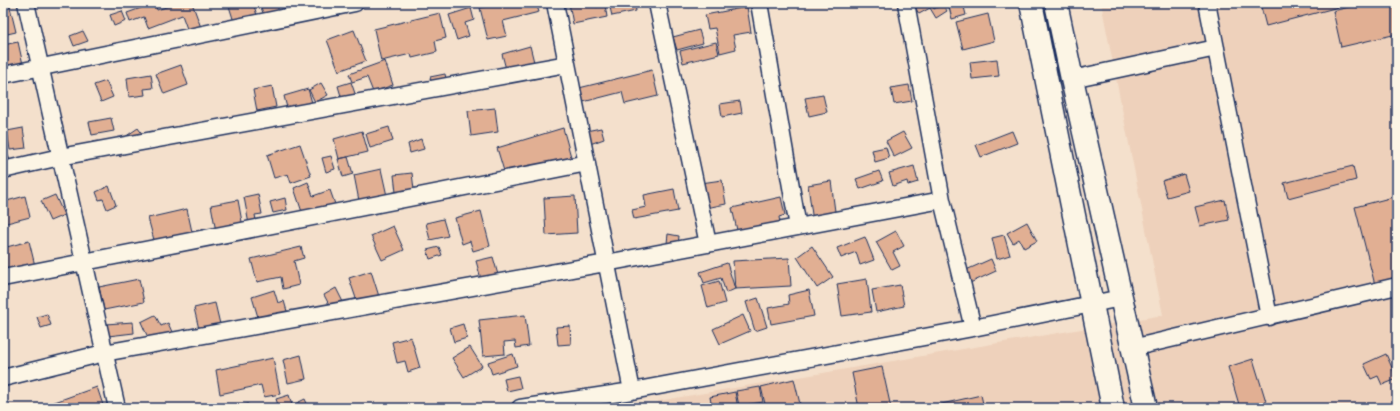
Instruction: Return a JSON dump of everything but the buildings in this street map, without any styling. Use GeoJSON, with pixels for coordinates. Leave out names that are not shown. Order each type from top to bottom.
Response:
{"type":"FeatureCollection","features":[{"type":"Feature","properties":{"kind":"street"},"geometry":{"type":"LineString","coordinates":[[26,3],[117,408]]}},
{"type":"Feature","properties":{"kind":"street"},"geometry":{"type":"LineString","coordinates":[[3,75],[355,3]]}},
{"type":"Feature","properties":{"kind":"street"},"geometry":{"type":"LineString","coordinates":[[555,3],[632,391]]}},
{"type":"Feature","properties":{"kind":"street"},"geometry":{"type":"LineString","coordinates":[[656,3],[708,244]]}},
{"type":"Feature","properties":{"kind":"street"},"geometry":{"type":"LineString","coordinates":[[759,3],[798,227]]}},
{"type":"Feature","properties":{"kind":"street"},"geometry":{"type":"LineString","coordinates":[[906,3],[942,200],[974,328]]}},
{"type":"Feature","properties":{"kind":"street"},"geometry":{"type":"LineString","coordinates":[[1031,3],[1113,408]]}},
{"type":"Feature","properties":{"kind":"street"},"geometry":{"type":"LineString","coordinates":[[1056,3],[1146,408]]}},
{"type":"Feature","properties":{"kind":"street"},"geometry":{"type":"LineString","coordinates":[[1207,3],[1269,317]]}},
{"type":"Feature","properties":{"kind":"street"},"geometry":{"type":"LineString","coordinates":[[1072,79],[1216,48]]}},
{"type":"Feature","properties":{"kind":"street"},"geometry":{"type":"LineString","coordinates":[[3,170],[60,157],[567,64]]}},
{"type":"Feature","properties":{"kind":"street"},"geometry":{"type":"LineString","coordinates":[[3,278],[587,163]]}},
{"type":"Feature","properties":{"kind":"street"},"geometry":{"type":"LineString","coordinates":[[3,378],[104,353],[606,263],[942,200]]}},
{"type":"Feature","properties":{"kind":"street"},"geometry":{"type":"LineString","coordinates":[[1132,348],[1397,286]]}},
{"type":"Feature","properties":{"kind":"street"},"geometry":{"type":"LineString","coordinates":[[520,408],[543,406],[632,391],[974,328],[1121,298]]}},
{"type":"Feature","properties":{"kind":"shaded area"},"geometry":{"type":"Polygon","coordinates":[[[1101,3],[1397,3],[1397,408],[657,408],[658,401],[1163,315],[1101,3]]]}}]}
